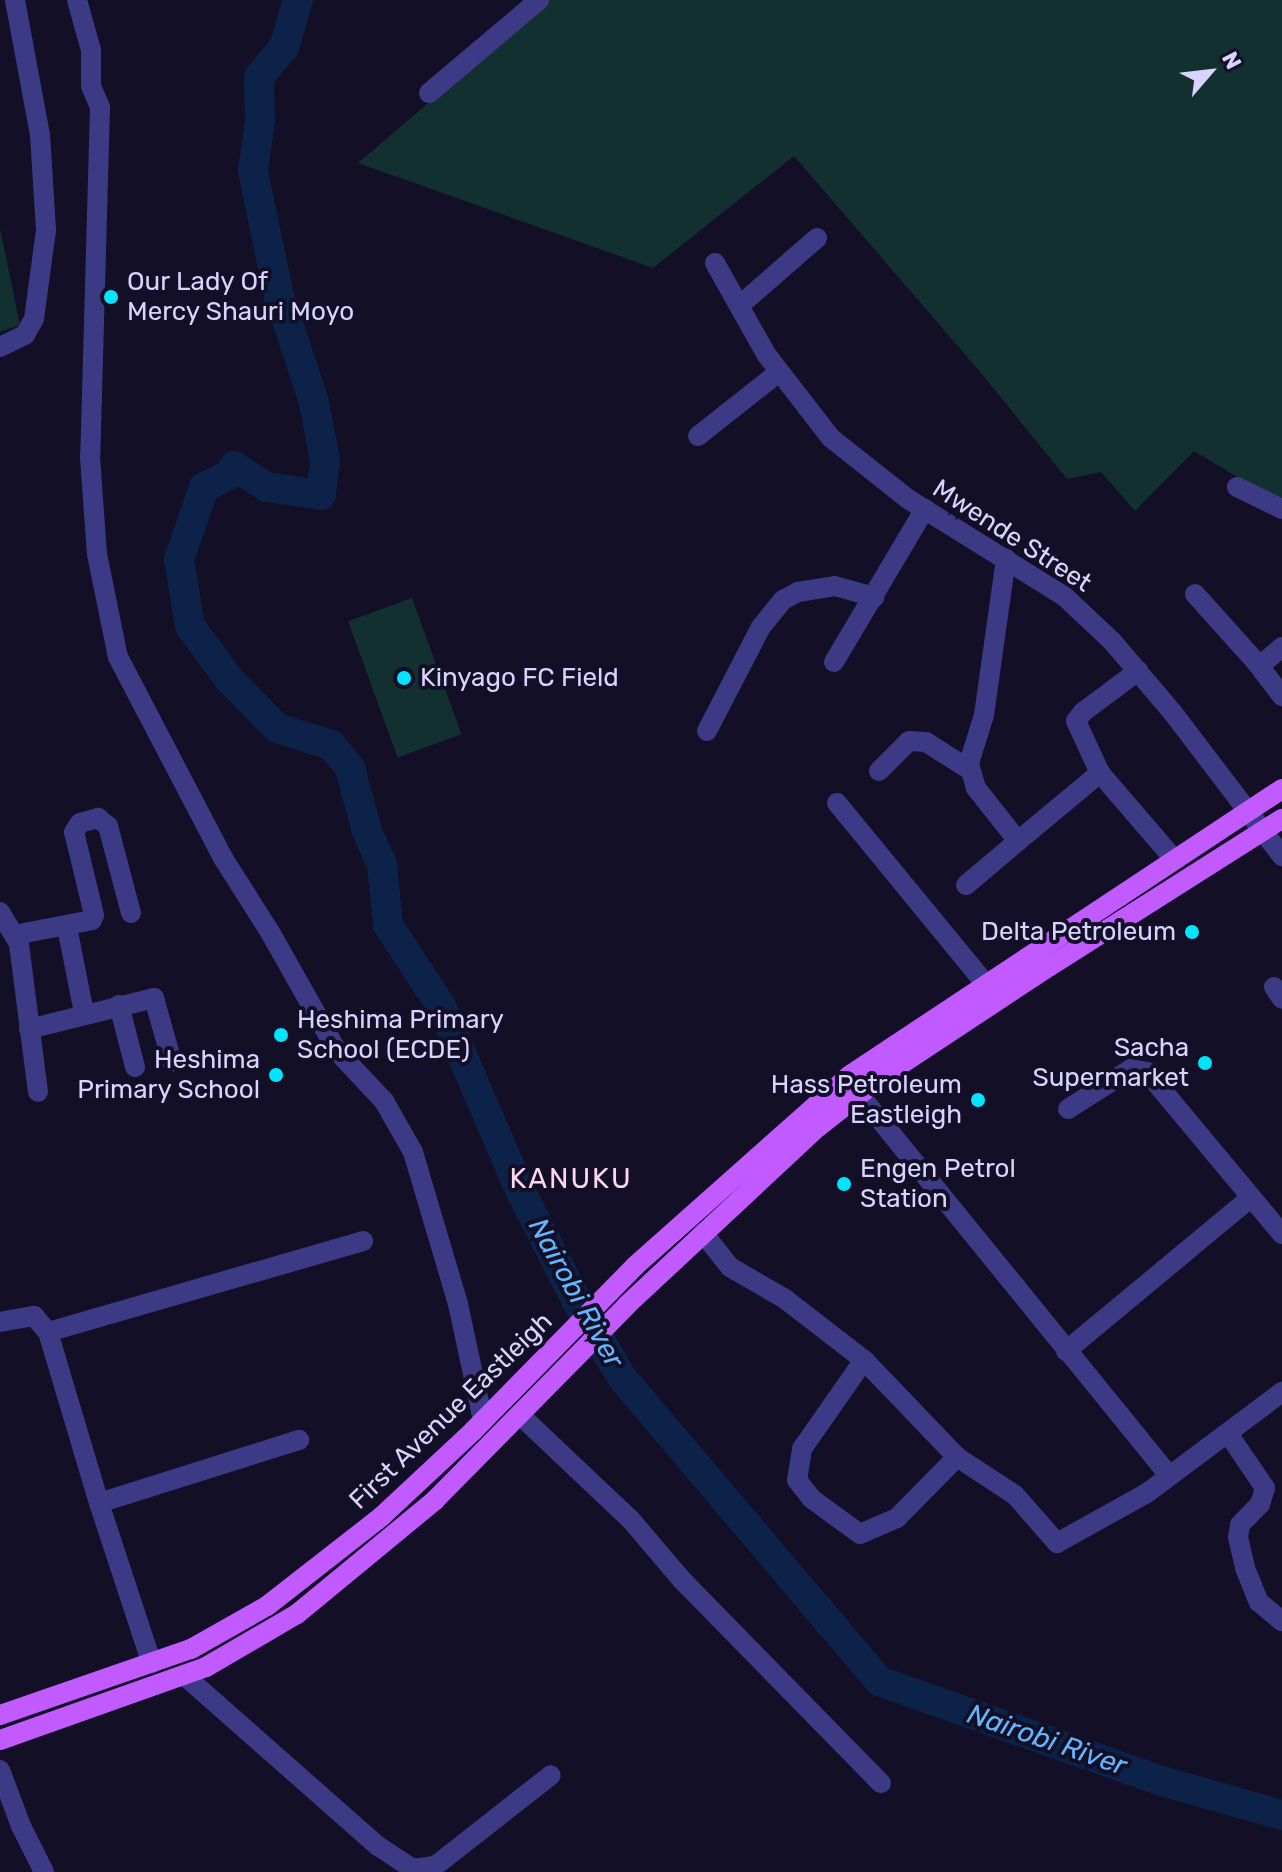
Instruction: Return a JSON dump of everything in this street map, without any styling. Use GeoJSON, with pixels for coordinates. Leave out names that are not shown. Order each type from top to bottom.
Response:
{"type":"FeatureCollection","features":[{"type":"Feature","properties":{"kind":"main road","name":"First Avenue Eastleigh"},"geometry":{"type":"LineString","coordinates":[[620,1298],[646,1256],[850,1075],[1282,789]]}},
{"type":"Feature","properties":{"kind":"main road","name":"First Avenue Eastleigh"},"geometry":{"type":"LineString","coordinates":[[0,1715],[191,1649],[267,1606],[382,1516],[483,1421],[579,1339],[620,1298],[703,1233],[859,1094],[1050,966],[1282,819]]}},
{"type":"Feature","properties":{"kind":"main road","name":"First Avenue Eastleigh"},"geometry":{"type":"LineString","coordinates":[[0,1740],[185,1676],[251,1644],[346,1577],[434,1501],[521,1416],[579,1339]]}},
{"type":"Feature","properties":{"kind":"street"},"geometry":{"type":"LineString","coordinates":[[0,347],[25,335],[34,319],[46,230],[40,135],[15,0]]}},
{"type":"Feature","properties":{"kind":"street"},"geometry":{"type":"LineString","coordinates":[[77,0],[91,50],[91,86],[100,107],[90,457],[97,554],[118,657],[223,858],[337,1051],[384,1101],[413,1152],[458,1304],[483,1421]]}},
{"type":"Feature","properties":{"kind":"street"},"geometry":{"type":"LineString","coordinates":[[429,93],[539,0]]}},
{"type":"Feature","properties":{"kind":"street"},"geometry":{"type":"LineString","coordinates":[[740,305],[817,238]]}},
{"type":"Feature","properties":{"kind":"street","name":"Mwende Street"},"geometry":{"type":"LineString","coordinates":[[715,263],[779,372],[831,438],[865,467],[925,509],[1064,596],[1112,641],[1138,671],[1282,856]]}},
{"type":"Feature","properties":{"kind":"street"},"geometry":{"type":"LineString","coordinates":[[698,436],[779,372]]}},
{"type":"Feature","properties":{"kind":"street"},"geometry":{"type":"LineString","coordinates":[[1237,487],[1282,509]]}},
{"type":"Feature","properties":{"kind":"street"},"geometry":{"type":"LineString","coordinates":[[834,662],[925,509]]}},
{"type":"Feature","properties":{"kind":"street"},"geometry":{"type":"LineString","coordinates":[[1006,559],[984,715],[970,770],[976,788],[1018,841]]}},
{"type":"Feature","properties":{"kind":"street"},"geometry":{"type":"LineString","coordinates":[[707,731],[761,627],[783,600],[798,592],[835,586],[874,597]]}},
{"type":"Feature","properties":{"kind":"street"},"geometry":{"type":"LineString","coordinates":[[1195,594],[1282,696]]}},
{"type":"Feature","properties":{"kind":"street"},"geometry":{"type":"LineString","coordinates":[[1256,662],[1263,663],[1282,647]]}},
{"type":"Feature","properties":{"kind":"street"},"geometry":{"type":"LineString","coordinates":[[1138,671],[1083,712],[1076,721],[1100,773],[1174,859]]}},
{"type":"Feature","properties":{"kind":"street"},"geometry":{"type":"LineString","coordinates":[[879,771],[909,741],[926,742],[970,770]]}},
{"type":"Feature","properties":{"kind":"street"},"geometry":{"type":"LineString","coordinates":[[966,885],[1100,773]]}},
{"type":"Feature","properties":{"kind":"street"},"geometry":{"type":"LineString","coordinates":[[837,803],[985,983]]}},
{"type":"Feature","properties":{"kind":"street"},"geometry":{"type":"LineString","coordinates":[[14,935],[67,927],[87,922],[94,915],[74,832],[80,823],[98,818],[108,826],[131,913]]}},
{"type":"Feature","properties":{"kind":"street"},"geometry":{"type":"LineString","coordinates":[[0,912],[19,944],[38,1092]]}},
{"type":"Feature","properties":{"kind":"street"},"geometry":{"type":"LineString","coordinates":[[67,927],[84,1013]]}},
{"type":"Feature","properties":{"kind":"street"},"geometry":{"type":"LineString","coordinates":[[29,1029],[154,998],[172,1062]]}},
{"type":"Feature","properties":{"kind":"street"},"geometry":{"type":"LineString","coordinates":[[119,1005],[135,1067]]}},
{"type":"Feature","properties":{"kind":"street"},"geometry":{"type":"LineString","coordinates":[[1068,1109],[1119,1075],[1139,1068],[1147,1072],[1282,1234]]}},
{"type":"Feature","properties":{"kind":"street"},"geometry":{"type":"LineString","coordinates":[[859,1094],[1169,1476]]}},
{"type":"Feature","properties":{"kind":"street"},"geometry":{"type":"LineString","coordinates":[[1066,1351],[1250,1198]]}},
{"type":"Feature","properties":{"kind":"street"},"geometry":{"type":"LineString","coordinates":[[703,1233],[730,1267],[785,1299],[864,1360],[957,1457],[1015,1495],[1057,1543],[1147,1493],[1229,1435],[1282,1392]]}},
{"type":"Feature","properties":{"kind":"street"},"geometry":{"type":"LineString","coordinates":[[48,1332],[363,1241]]}},
{"type":"Feature","properties":{"kind":"street"},"geometry":{"type":"LineString","coordinates":[[0,1322],[34,1316],[48,1332],[99,1503],[152,1664]]}},
{"type":"Feature","properties":{"kind":"street"},"geometry":{"type":"LineString","coordinates":[[864,1360],[802,1449],[797,1480],[812,1499],[860,1534],[897,1518],[957,1457]]}},
{"type":"Feature","properties":{"kind":"street"},"geometry":{"type":"LineString","coordinates":[[521,1416],[631,1520],[683,1581],[881,1783]]}},
{"type":"Feature","properties":{"kind":"street"},"geometry":{"type":"LineString","coordinates":[[1229,1435],[1262,1480],[1265,1495]]}},
{"type":"Feature","properties":{"kind":"street"},"geometry":{"type":"LineString","coordinates":[[99,1503],[299,1440]]}},
{"type":"Feature","properties":{"kind":"street"},"geometry":{"type":"LineString","coordinates":[[1282,1478],[1245,1517],[1238,1537],[1253,1591],[1259,1602],[1282,1621]]}},
{"type":"Feature","properties":{"kind":"street"},"geometry":{"type":"LineString","coordinates":[[185,1676],[378,1846],[413,1869],[435,1866],[551,1775]]}},
{"type":"Feature","properties":{"kind":"street"},"geometry":{"type":"LineString","coordinates":[[0,1770],[21,1826],[44,1872]]}},
{"type":"Feature","properties":{"kind":"green space"},"geometry":{"type":"Polygon","coordinates":[[[549,0],[1282,0],[1282,504],[1194,451],[1135,511],[1101,472],[1067,479],[981,373],[794,156],[653,268],[358,163],[549,0]]]}},
{"type":"Feature","properties":{"kind":"green space"},"geometry":{"type":"Polygon","coordinates":[[[0,228],[20,325],[0,332],[0,228]]]}},
{"type":"Feature","properties":{"kind":"green space","name":"Kinyago FC Field"},"geometry":{"type":"Polygon","coordinates":[[[412,598],[462,734],[398,758],[348,621],[412,598]]]}},
{"type":"Feature","properties":{"kind":"waterway","name":"Nairobi River"},"geometry":{"type":"LineString","coordinates":[[298,0],[284,47],[259,77],[260,121],[253,171],[279,296],[314,402],[325,461],[321,495],[267,487],[234,466],[235,472],[204,487],[179,559],[190,626],[229,679],[277,728],[331,745],[350,768],[367,831],[382,864],[388,925],[441,1006],[519,1188],[576,1300],[623,1379],[879,1681],[1165,1782],[1282,1815]]}},
{"type":"Feature","properties":{"kind":"place","name":"Our Lady Of Mercy Shauri Moyo"},"geometry":{"type":"Point","coordinates":[111,297]}},
{"type":"Feature","properties":{"kind":"place","name":"Kinyago FC Field"},"geometry":{"type":"Point","coordinates":[404,678]}},
{"type":"Feature","properties":{"kind":"place","name":"Delta Petroleum"},"geometry":{"type":"Point","coordinates":[1192,932]}},
{"type":"Feature","properties":{"kind":"place","name":"Heshima Primary School (ECDE)"},"geometry":{"type":"Point","coordinates":[281,1035]}},
{"type":"Feature","properties":{"kind":"place","name":"Sacha Supermarket"},"geometry":{"type":"Point","coordinates":[1205,1063]}},
{"type":"Feature","properties":{"kind":"place","name":"Heshima Primary School"},"geometry":{"type":"Point","coordinates":[276,1075]}},
{"type":"Feature","properties":{"kind":"place","name":"Hass Petroleum Eastleigh"},"geometry":{"type":"Point","coordinates":[978,1100]}},
{"type":"Feature","properties":{"kind":"place","name":"Engen Petrol Station"},"geometry":{"type":"Point","coordinates":[844,1184]}},
{"type":"Feature","properties":{"kind":"district","name":"KANUKU"},"geometry":{"type":"Point","coordinates":[571,1179]}}]}
